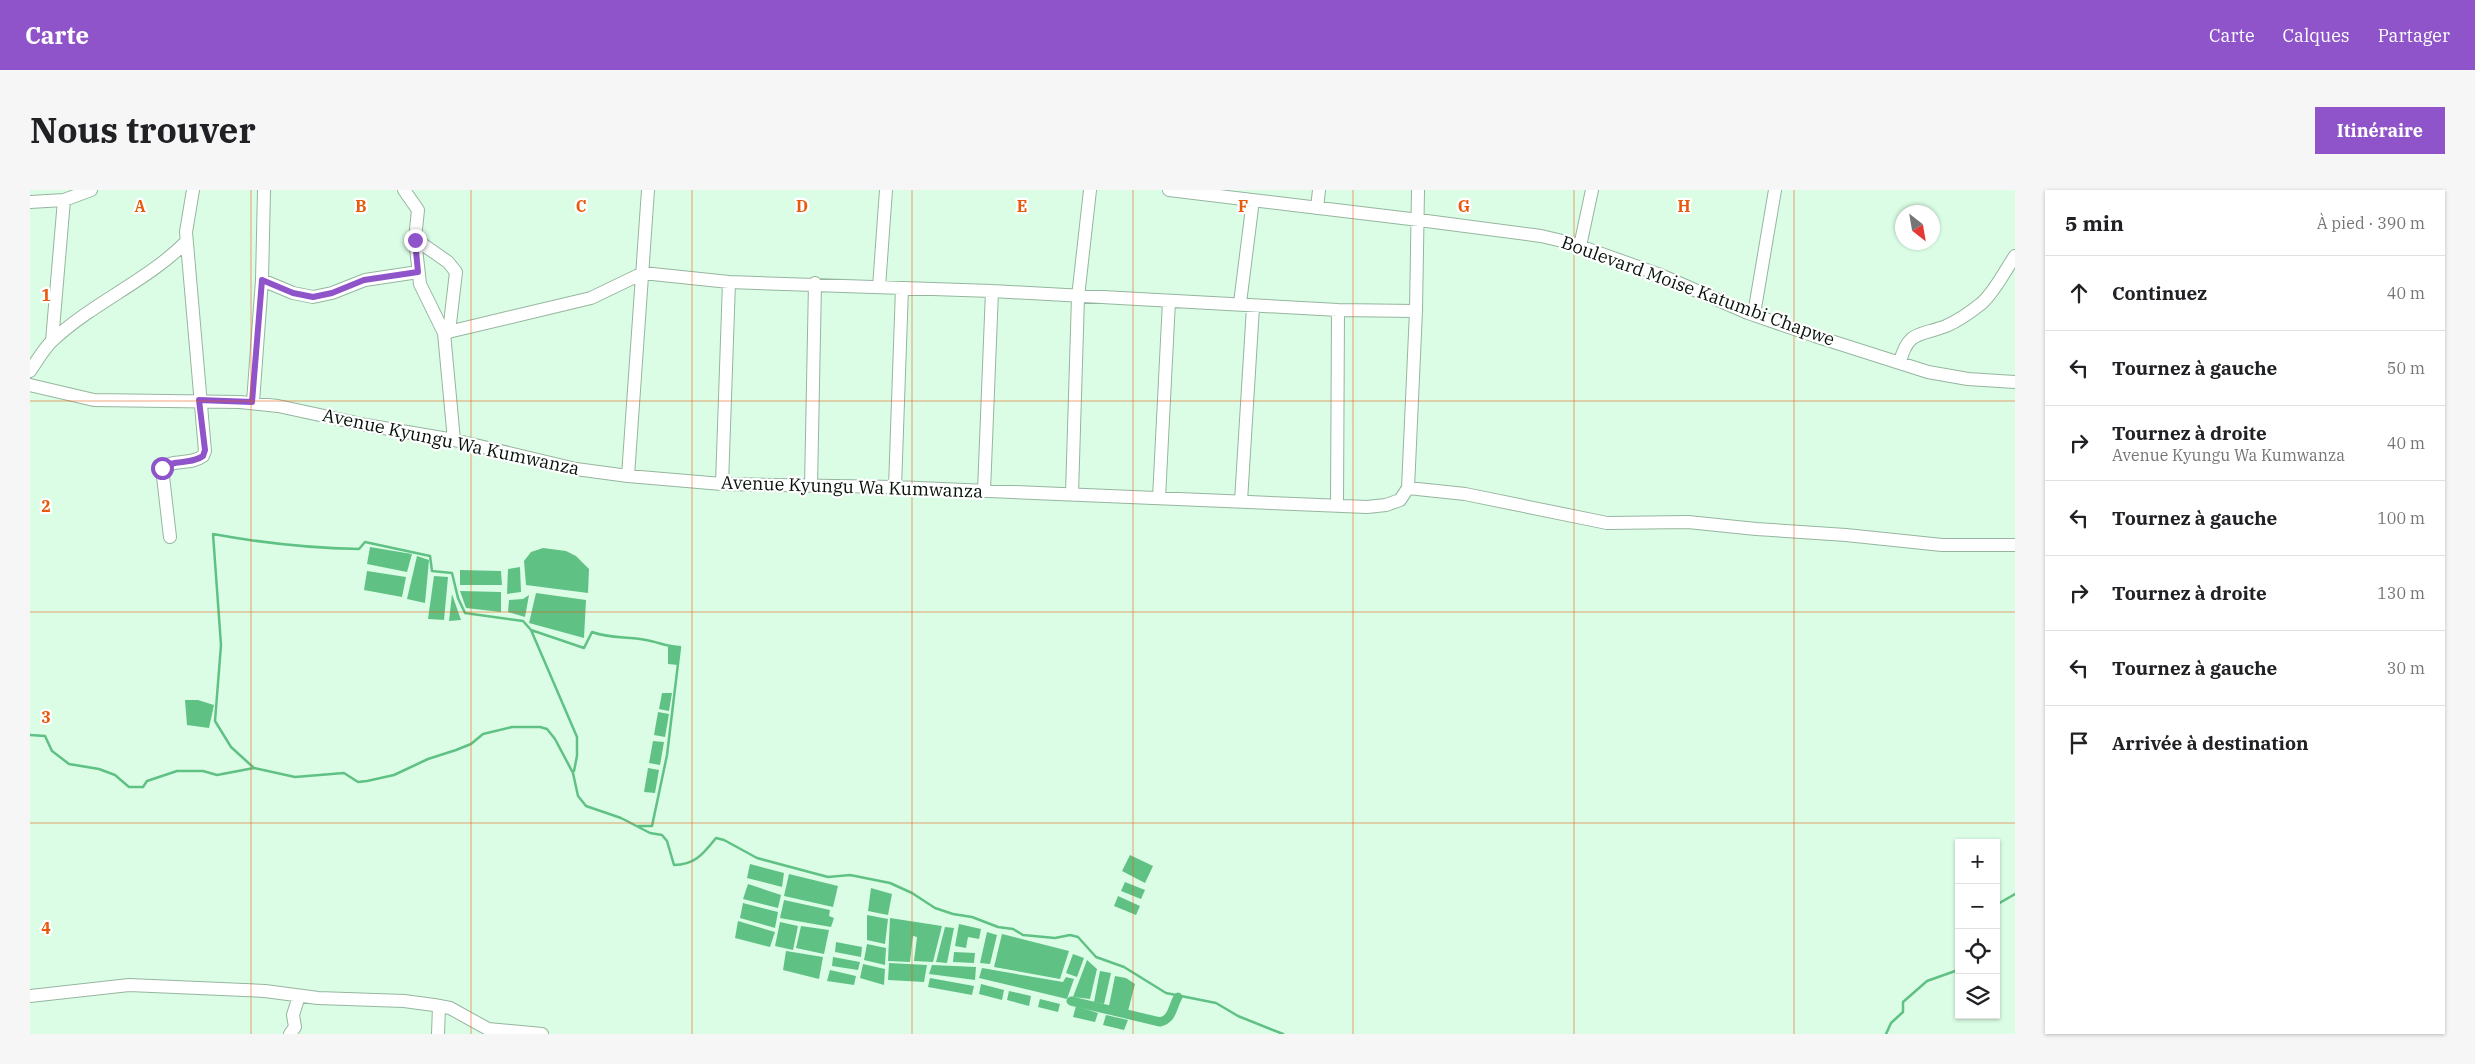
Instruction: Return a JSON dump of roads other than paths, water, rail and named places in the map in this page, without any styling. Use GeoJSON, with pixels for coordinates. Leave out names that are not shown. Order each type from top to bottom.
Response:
{"type":"FeatureCollection","features":[{"type":"Feature","properties":{"kind":"street"},"geometry":{"type":"LineString","coordinates":[[30,202],[64,200],[92,190]]}},
{"type":"Feature","properties":{"kind":"street"},"geometry":{"type":"LineString","coordinates":[[170,537],[162,472],[164,466],[196,461],[203,456],[205,450],[186,242],[187,222],[194,190]]}},
{"type":"Feature","properties":{"kind":"street"},"geometry":{"type":"LineString","coordinates":[[252,402],[262,280],[264,190]]}},
{"type":"Feature","properties":{"kind":"street"},"geometry":{"type":"LineString","coordinates":[[404,190],[418,210],[415,240],[418,272],[424,292],[446,332]]}},
{"type":"Feature","properties":{"kind":"street"},"geometry":{"type":"LineString","coordinates":[[628,476],[648,190]]}},
{"type":"Feature","properties":{"kind":"street"},"geometry":{"type":"LineString","coordinates":[[880,287],[886,190]]}},
{"type":"Feature","properties":{"kind":"street"},"geometry":{"type":"LineString","coordinates":[[1072,494],[1078,297],[1090,190]]}},
{"type":"Feature","properties":{"kind":"street","name":"Boulevard Moise Katumbi Chapwe"},"geometry":{"type":"LineString","coordinates":[[1169,190],[1227,193],[1253,200],[1541,236],[1580,246],[1666,277],[1754,314],[1928,372],[1968,379],[2015,382]]}},
{"type":"Feature","properties":{"kind":"street"},"geometry":{"type":"LineString","coordinates":[[1317,208],[1319,190]]}},
{"type":"Feature","properties":{"kind":"street"},"geometry":{"type":"LineString","coordinates":[[1418,190],[1416,311],[1408,488],[1465,494],[1607,522],[1688,522],[1756,530],[1846,534],[1942,545],[2015,545]]}},
{"type":"Feature","properties":{"kind":"street"},"geometry":{"type":"LineString","coordinates":[[1580,246],[1592,190]]}},
{"type":"Feature","properties":{"kind":"street"},"geometry":{"type":"LineString","coordinates":[[1754,314],[1775,190]]}},
{"type":"Feature","properties":{"kind":"street"},"geometry":{"type":"LineString","coordinates":[[52,341],[64,200]]}},
{"type":"Feature","properties":{"kind":"street"},"geometry":{"type":"LineString","coordinates":[[1240,304],[1253,200]]}},
{"type":"Feature","properties":{"kind":"street"},"geometry":{"type":"LineString","coordinates":[[415,240],[448,262],[456,272],[446,332],[454,440]]}},
{"type":"Feature","properties":{"kind":"street"},"geometry":{"type":"LineString","coordinates":[[30,371],[52,341],[89,313],[169,259],[186,242]]}},
{"type":"Feature","properties":{"kind":"street"},"geometry":{"type":"LineString","coordinates":[[1900,362],[1903,350],[1912,337],[1924,331],[1948,325],[1988,297],[2015,256]]}},
{"type":"Feature","properties":{"kind":"street"},"geometry":{"type":"LineString","coordinates":[[169,259],[188,257]]}},
{"type":"Feature","properties":{"kind":"street"},"geometry":{"type":"LineString","coordinates":[[262,280],[293,293],[313,297],[332,293],[364,280],[418,272]]}},
{"type":"Feature","properties":{"kind":"street"},"geometry":{"type":"LineString","coordinates":[[446,332],[591,298],[642,274],[729,282],[815,283],[992,291],[1240,304],[1253,307],[1416,311]]}},
{"type":"Feature","properties":{"kind":"street"},"geometry":{"type":"LineString","coordinates":[[722,484],[729,282]]}},
{"type":"Feature","properties":{"kind":"street"},"geometry":{"type":"LineString","coordinates":[[811,486],[815,283]]}},
{"type":"Feature","properties":{"kind":"street"},"geometry":{"type":"LineString","coordinates":[[895,487],[902,288]]}},
{"type":"Feature","properties":{"kind":"street"},"geometry":{"type":"LineString","coordinates":[[984,491],[992,291]]}},
{"type":"Feature","properties":{"kind":"street"},"geometry":{"type":"LineString","coordinates":[[1159,498],[1169,301]]}},
{"type":"Feature","properties":{"kind":"street"},"geometry":{"type":"LineString","coordinates":[[1242,501],[1253,307]]}},
{"type":"Feature","properties":{"kind":"street"},"geometry":{"type":"LineString","coordinates":[[1337,505],[1338,310]]}},
{"type":"Feature","properties":{"kind":"street","name":"Avenue Kyungu Wa Kumwanza"},"geometry":{"type":"LineString","coordinates":[[30,385],[94,400],[252,402],[454,440],[576,469],[628,476],[722,484],[895,487],[1367,507],[1396,503],[1408,488]]}},
{"type":"Feature","properties":{"kind":"street"},"geometry":{"type":"LineString","coordinates":[[30,996],[130,986],[256,990],[299,996],[404,1001],[439,1006],[450,1008],[488,1032],[542,1034]]}},
{"type":"Feature","properties":{"kind":"street"},"geometry":{"type":"LineString","coordinates":[[290,1034],[295,1027],[293,1015],[299,996]]}},
{"type":"Feature","properties":{"kind":"street"},"geometry":{"type":"LineString","coordinates":[[438,1034],[439,1006]]}},
{"type":"Feature","properties":{"kind":"waterway"},"geometry":{"type":"LineString","coordinates":[[254,768],[231,747],[215,721],[221,645],[213,534],[322,548],[359,549],[365,542],[430,556],[432,571],[452,573],[458,598],[465,613],[523,621],[531,630],[584,648],[592,632],[605,636],[639,639],[680,647],[667,755],[652,826],[638,826]]}},
{"type":"Feature","properties":{"kind":"waterway"},"geometry":{"type":"LineString","coordinates":[[531,630],[577,737],[577,756],[574,771]]}},
{"type":"Feature","properties":{"kind":"waterway"},"geometry":{"type":"LineString","coordinates":[[30,735],[45,736],[52,751],[69,764],[99,769],[115,775],[129,787],[143,787],[147,781],[177,771],[203,771],[217,775],[254,768],[295,777],[344,773],[358,782],[367,781],[394,775],[428,759],[471,744],[483,734],[512,727],[540,727],[547,729],[555,739],[573,773],[578,796],[586,806],[621,818],[650,833],[662,835],[667,841],[674,865],[688,863],[698,858],[716,838],[724,840],[757,858],[828,877],[850,875],[890,883],[912,893],[935,908],[953,914],[972,917],[998,927],[1013,929],[1023,935],[1055,938],[1070,935],[1078,937],[1096,957],[1124,967],[1166,993],[1216,1003],[1238,1016],[1283,1034]]}},
{"type":"Feature","properties":{"kind":"waterway"},"geometry":{"type":"LineString","coordinates":[[2000,903],[2015,894]]}},
{"type":"Feature","properties":{"kind":"waterway"},"geometry":{"type":"LineString","coordinates":[[1886,1034],[1891,1023],[1903,1012],[1903,1002],[1927,981],[1955,971]]}},
{"type":"Feature","properties":{"kind":"waterway"},"geometry":{"type":"LineString","coordinates":[[1071,1001],[1160,1022],[1170,1015],[1178,997]]}}]}
